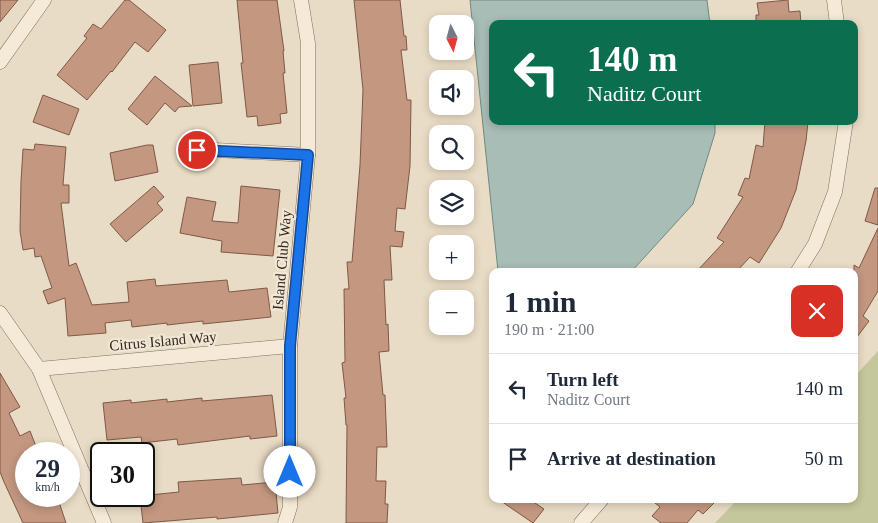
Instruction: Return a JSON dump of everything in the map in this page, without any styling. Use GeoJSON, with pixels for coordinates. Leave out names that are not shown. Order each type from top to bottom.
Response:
{"type":"FeatureCollection","features":[{"type":"Feature","properties":{"kind":"street"},"geometry":{"type":"LineString","coordinates":[[0,62],[44,0]]}},
{"type":"Feature","properties":{"kind":"street","name":"Island Club Way"},"geometry":{"type":"LineString","coordinates":[[285,523],[290,507],[290,346],[308,155],[308,43],[301,0]]}},
{"type":"Feature","properties":{"kind":"street"},"geometry":{"type":"LineString","coordinates":[[834,0],[836,20]]}},
{"type":"Feature","properties":{"kind":"street"},"geometry":{"type":"LineString","coordinates":[[800,268],[815,244],[835,192],[845,125]]}},
{"type":"Feature","properties":{"kind":"street"},"geometry":{"type":"LineString","coordinates":[[197,150],[308,155]]}},
{"type":"Feature","properties":{"kind":"street"},"geometry":{"type":"LineString","coordinates":[[0,313],[39,369],[104,523]]}},
{"type":"Feature","properties":{"kind":"street","name":"Citrus Island Way"},"geometry":{"type":"LineString","coordinates":[[39,369],[290,346]]}},
{"type":"Feature","properties":{"kind":"street"},"geometry":{"type":"LineString","coordinates":[[582,523],[599,503]]}},
{"type":"Feature","properties":{"kind":"green space"},"geometry":{"type":"Polygon","coordinates":[[[878,351],[878,523],[715,523],[734,503],[858,503],[858,373],[878,351]]]}},
{"type":"Feature","properties":{"kind":"water"},"geometry":{"type":"Polygon","coordinates":[[[470,0],[707,0],[710,20],[489,20],[489,125],[715,125],[715,133],[693,204],[635,268],[498,268],[474,39],[474,15],[472,15],[470,0]]]}},
{"type":"Feature","properties":{"kind":"building"},"geometry":{"type":"Polygon","coordinates":[[[0,0],[18,0],[0,22],[0,0]]]}},
{"type":"Feature","properties":{"kind":"building"},"geometry":{"type":"Polygon","coordinates":[[[125,0],[129,0],[166,30],[148,52],[135,42],[87,100],[57,75],[87,38],[84,36],[93,24],[101,29],[125,0]]]}},
{"type":"Feature","properties":{"kind":"building"},"geometry":{"type":"Polygon","coordinates":[[[237,0],[277,0],[284,51],[285,73],[283,73],[287,113],[280,114],[281,123],[258,126],[257,116],[247,117],[237,0]]]}},
{"type":"Feature","properties":{"kind":"building"},"geometry":{"type":"Polygon","coordinates":[[[354,0],[400,0],[407,50],[401,50],[407,100],[411,100],[410,166],[405,209],[397,208],[395,231],[404,232],[402,247],[390,246],[392,280],[384,280],[389,351],[379,352],[383,395],[385,395],[387,447],[377,447],[376,481],[386,481],[385,504],[388,504],[387,523],[346,523],[347,425],[342,363],[345,362],[344,289],[349,289],[347,262],[352,262],[360,165],[363,90],[354,0]]]}},
{"type":"Feature","properties":{"kind":"building"},"geometry":{"type":"Polygon","coordinates":[[[788,0],[789,12],[800,11],[801,20],[756,20],[756,15],[759,15],[757,3],[788,0]]]}},
{"type":"Feature","properties":{"kind":"building"},"geometry":{"type":"Polygon","coordinates":[[[218,62],[222,103],[193,106],[189,65],[218,62]]]}},
{"type":"Feature","properties":{"kind":"building"},"geometry":{"type":"Polygon","coordinates":[[[155,76],[192,106],[179,107],[175,112],[165,103],[147,125],[128,109],[155,76]]]}},
{"type":"Feature","properties":{"kind":"building"},"geometry":{"type":"Polygon","coordinates":[[[43,95],[79,109],[69,135],[33,122],[43,95]]]}},
{"type":"Feature","properties":{"kind":"building"},"geometry":{"type":"Polygon","coordinates":[[[765,125],[808,125],[796,190],[781,228],[759,263],[750,257],[740,268],[700,268],[724,242],[717,238],[743,197],[738,195],[745,178],[749,179],[756,145],[763,147],[765,125]]]}},
{"type":"Feature","properties":{"kind":"building"},"geometry":{"type":"Polygon","coordinates":[[[35,144],[66,147],[63,185],[69,185],[69,203],[61,203],[69,266],[76,263],[92,305],[129,302],[127,282],[155,279],[156,286],[227,280],[229,292],[267,288],[271,317],[203,324],[203,321],[132,327],[131,320],[105,323],[106,333],[68,336],[65,298],[48,304],[43,291],[52,288],[41,256],[35,257],[34,248],[23,250],[20,231],[23,149],[34,150],[35,144]]]}},
{"type":"Feature","properties":{"kind":"building"},"geometry":{"type":"Polygon","coordinates":[[[153,145],[158,172],[115,181],[110,153],[153,145]]]}},
{"type":"Feature","properties":{"kind":"building"},"geometry":{"type":"Polygon","coordinates":[[[154,186],[164,197],[157,203],[163,210],[126,242],[110,224],[154,186]]]}},
{"type":"Feature","properties":{"kind":"building"},"geometry":{"type":"Polygon","coordinates":[[[241,186],[280,190],[273,256],[221,252],[222,241],[180,233],[187,197],[216,202],[212,221],[238,223],[241,186]]]}},
{"type":"Feature","properties":{"kind":"building"},"geometry":{"type":"Polygon","coordinates":[[[875,188],[878,188],[878,225],[865,221],[875,188]]]}},
{"type":"Feature","properties":{"kind":"building"},"geometry":{"type":"Polygon","coordinates":[[[878,228],[878,291],[863,316],[869,321],[858,336],[858,268],[854,268],[854,265],[859,268],[878,228]]]}},
{"type":"Feature","properties":{"kind":"building"},"geometry":{"type":"Polygon","coordinates":[[[0,373],[20,407],[9,413],[20,436],[30,431],[34,442],[15,442],[15,506],[0,472],[0,373]]]}},
{"type":"Feature","properties":{"kind":"building"},"geometry":{"type":"Polygon","coordinates":[[[272,395],[277,436],[250,439],[250,436],[178,445],[177,439],[151,442],[142,442],[141,437],[107,440],[103,403],[131,400],[131,403],[167,399],[167,402],[202,398],[202,401],[272,395]]]}},
{"type":"Feature","properties":{"kind":"building"},"geometry":{"type":"Polygon","coordinates":[[[241,478],[242,485],[275,482],[278,513],[143,523],[141,507],[155,507],[155,494],[179,492],[178,482],[241,478]]]}},
{"type":"Feature","properties":{"kind":"building"},"geometry":{"type":"Polygon","coordinates":[[[504,503],[535,503],[544,509],[533,523],[504,503]]]}},
{"type":"Feature","properties":{"kind":"building"},"geometry":{"type":"Polygon","coordinates":[[[655,503],[714,503],[703,514],[698,510],[687,523],[661,523],[652,516],[660,507],[655,503]]]}},
{"type":"Feature","properties":{"kind":"building"},"geometry":{"type":"Polygon","coordinates":[[[16,507],[61,507],[66,523],[23,523],[16,507]]]}},
{"type":"Feature","properties":{"kind":"route"},"geometry":{"type":"LineString","coordinates":[[197,150],[308,155],[290,346],[290,472]]}}]}
